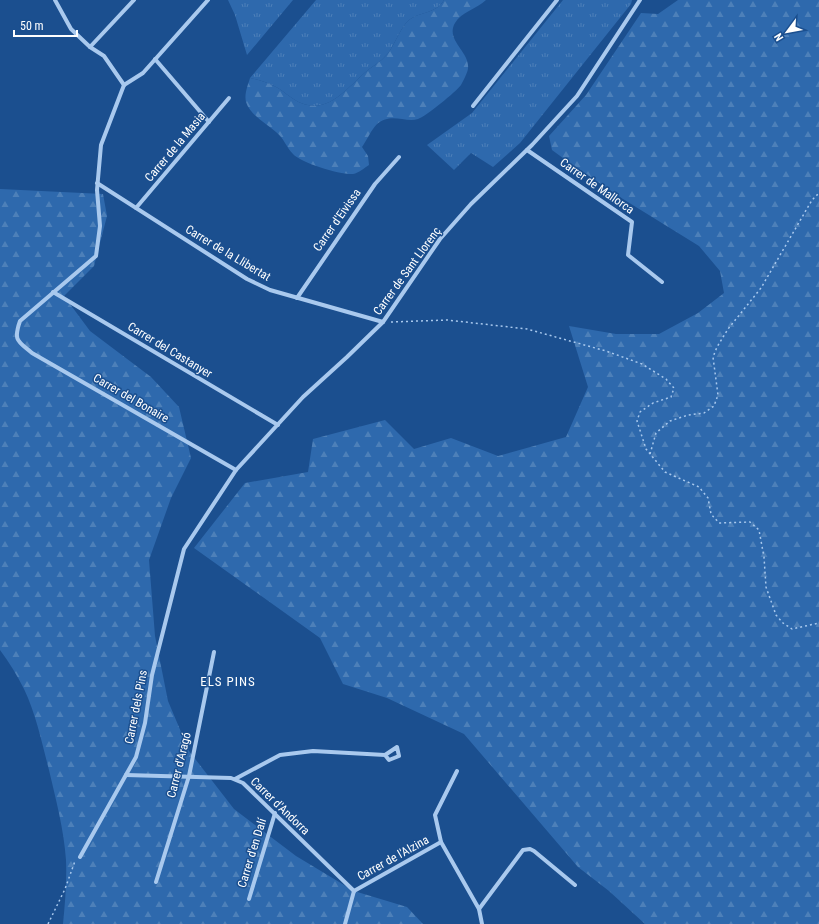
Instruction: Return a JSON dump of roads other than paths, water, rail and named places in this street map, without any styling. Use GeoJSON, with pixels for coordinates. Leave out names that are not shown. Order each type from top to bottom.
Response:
{"type":"FeatureCollection","features":[{"type":"Feature","properties":{"kind":"street"},"geometry":{"type":"LineString","coordinates":[[55,0],[70,29],[90,47],[104,56],[124,86]]}},
{"type":"Feature","properties":{"kind":"street"},"geometry":{"type":"LineString","coordinates":[[90,47],[134,0]]}},
{"type":"Feature","properties":{"kind":"street"},"geometry":{"type":"LineString","coordinates":[[52,292],[96,256],[100,226],[97,183],[101,145],[124,86],[143,73],[208,0]]}},
{"type":"Feature","properties":{"kind":"street"},"geometry":{"type":"LineString","coordinates":[[473,106],[557,0]]}},
{"type":"Feature","properties":{"kind":"street","name":"Carrer de Sant Llorenç"},"geometry":{"type":"LineString","coordinates":[[184,549],[236,470],[303,398],[383,322],[440,239],[472,204],[527,150],[577,96],[640,0]]}},
{"type":"Feature","properties":{"kind":"street"},"geometry":{"type":"LineString","coordinates":[[155,59],[209,122]]}},
{"type":"Feature","properties":{"kind":"street","name":"Carrer de la Masia"},"geometry":{"type":"LineString","coordinates":[[136,208],[229,98]]}},
{"type":"Feature","properties":{"kind":"street","name":"Carrer de Mallorca"},"geometry":{"type":"LineString","coordinates":[[527,150],[632,222],[628,255],[662,282]]}},
{"type":"Feature","properties":{"kind":"street","name":"Carrer d'Eivissa"},"geometry":{"type":"LineString","coordinates":[[297,298],[375,184],[399,157]]}},
{"type":"Feature","properties":{"kind":"street","name":"Carrer de la Llibertat"},"geometry":{"type":"LineString","coordinates":[[97,183],[247,279],[270,290],[383,322]]}},
{"type":"Feature","properties":{"kind":"street","name":"Carrer del Bonaire"},"geometry":{"type":"LineString","coordinates":[[52,292],[20,321],[16,332],[17,340],[32,353],[236,470]]}},
{"type":"Feature","properties":{"kind":"street","name":"Carrer del Castanyer"},"geometry":{"type":"LineString","coordinates":[[52,292],[278,425]]}},
{"type":"Feature","properties":{"kind":"street","name":"Carrer dels Pins"},"geometry":{"type":"LineString","coordinates":[[80,857],[136,757],[145,723],[152,675],[184,549]]}},
{"type":"Feature","properties":{"kind":"street","name":"Carrer d'Aragó"},"geometry":{"type":"LineString","coordinates":[[156,882],[189,776],[214,652]]}},
{"type":"Feature","properties":{"kind":"street"},"geometry":{"type":"LineString","coordinates":[[235,779],[280,755],[313,751],[385,755]]}},
{"type":"Feature","properties":{"kind":"street"},"geometry":{"type":"LineString","coordinates":[[456,771],[435,815],[441,842],[479,909],[482,924]]}},
{"type":"Feature","properties":{"kind":"street","name":"Carrer d'Andorra"},"geometry":{"type":"LineString","coordinates":[[126,775],[231,778],[243,783],[354,891]]}},
{"type":"Feature","properties":{"kind":"street","name":"Carrer d'en Dalí"},"geometry":{"type":"LineString","coordinates":[[249,898],[275,813]]}},
{"type":"Feature","properties":{"kind":"street","name":"Carrer de l'Alzina"},"geometry":{"type":"LineString","coordinates":[[354,891],[441,842]]}},
{"type":"Feature","properties":{"kind":"street"},"geometry":{"type":"LineString","coordinates":[[479,909],[523,850],[534,851],[575,885]]}},
{"type":"Feature","properties":{"kind":"street"},"geometry":{"type":"LineString","coordinates":[[345,924],[354,891]]}},
{"type":"Feature","properties":{"kind":"district","name":"ELS PINS"},"geometry":{"type":"Point","coordinates":[228,681]}}]}
